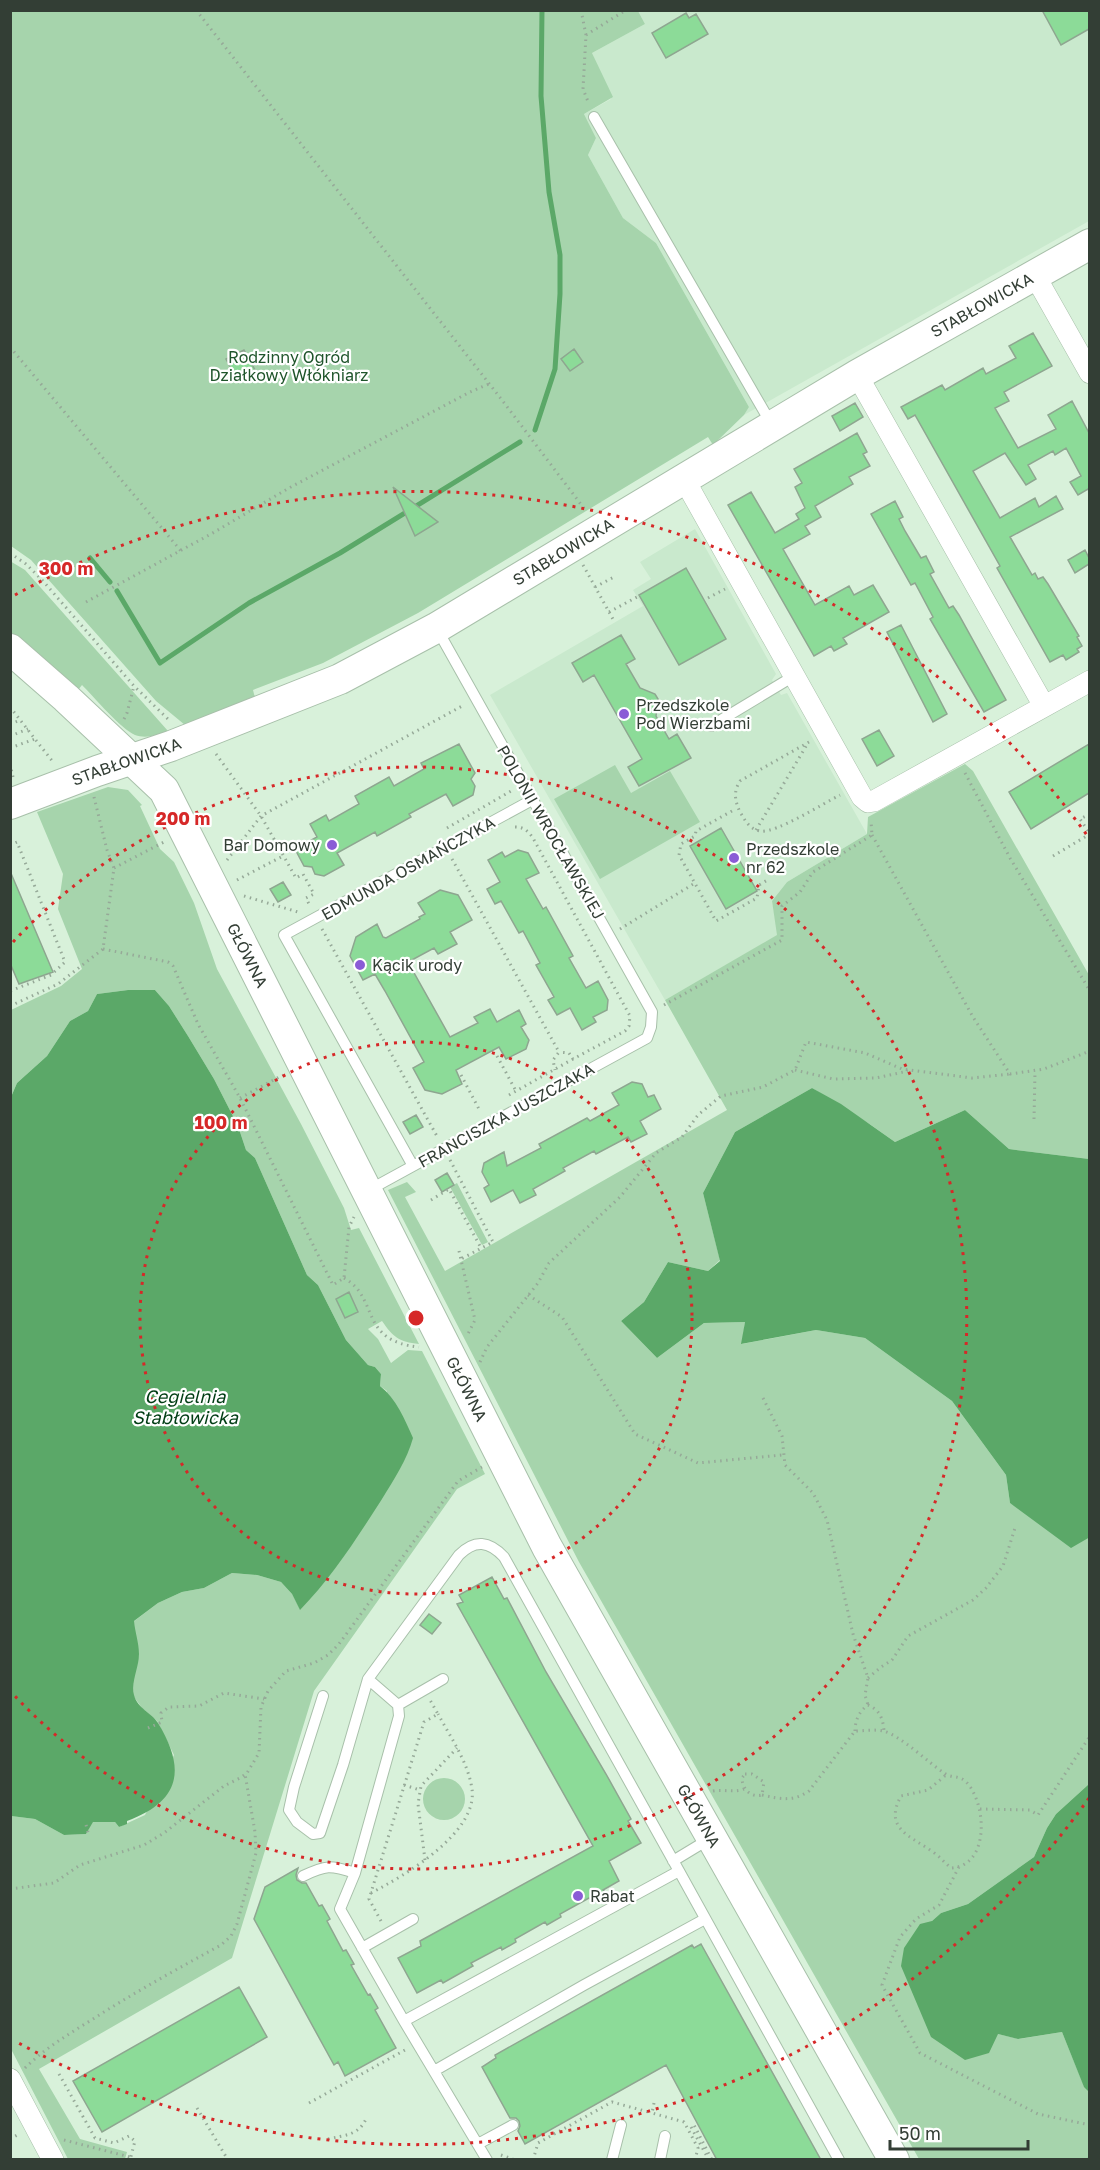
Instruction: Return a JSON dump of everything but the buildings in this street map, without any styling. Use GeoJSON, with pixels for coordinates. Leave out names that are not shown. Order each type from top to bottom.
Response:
{"type":"FeatureCollection","features":[{"type":"Feature","properties":{"kind":"street","name":"STABŁOWICKA"},"geometry":{"type":"LineString","coordinates":[[12,793],[171,746],[340,679],[436,628],[857,375],[1089,244]]}},
{"type":"Feature","properties":{"kind":"street"},"geometry":{"type":"LineString","coordinates":[[1034,274],[1089,373]]}},
{"type":"Feature","properties":{"kind":"street"},"geometry":{"type":"LineString","coordinates":[[857,375],[1044,706]]}},
{"type":"Feature","properties":{"kind":"street"},"geometry":{"type":"LineString","coordinates":[[684,479],[862,797],[868,802],[874,801],[1089,681]]}},
{"type":"Feature","properties":{"kind":"street","name":"GŁÓWNA"},"geometry":{"type":"LineString","coordinates":[[10,649],[131,759],[166,795],[361,1203],[547,1547],[894,2160]]}},
{"type":"Feature","properties":{"kind":"street"},"geometry":{"type":"LineString","coordinates":[[16,2074],[52,2160]]}},
{"type":"Feature","properties":{"kind":"lane"},"geometry":{"type":"LineString","coordinates":[[594,117],[772,425]]}},
{"type":"Feature","properties":{"kind":"lane","name":"POLONII WROCŁAWSKIEJ"},"geometry":{"type":"LineString","coordinates":[[436,628],[652,1012]]}},
{"type":"Feature","properties":{"kind":"lane"},"geometry":{"type":"LineString","coordinates":[[711,726],[794,676]]}},
{"type":"Feature","properties":{"kind":"lane","name":"EDMUNDA OSMAŃCZYKA"},"geometry":{"type":"LineString","coordinates":[[412,1166],[284,936],[532,800]]}},
{"type":"Feature","properties":{"kind":"lane","name":"FRANCISZKA JUSZCZAKA"},"geometry":{"type":"LineString","coordinates":[[361,1203],[412,1166],[646,1038],[651,1027],[652,1012]]}},
{"type":"Feature","properties":{"kind":"lane"},"geometry":{"type":"LineString","coordinates":[[323,1696],[289,1810],[297,1822],[313,1834],[320,1833],[344,1765],[368,1679],[459,1555],[476,1543],[488,1545],[497,1550],[504,1557],[839,2160]]}},
{"type":"Feature","properties":{"kind":"lane"},"geometry":{"type":"LineString","coordinates":[[398,1705],[443,1678]]}},
{"type":"Feature","properties":{"kind":"lane"},"geometry":{"type":"LineString","coordinates":[[368,1679],[398,1705],[399,1716],[355,1873],[340,1909],[367,1946],[404,2021],[434,2071],[482,2142],[488,2160]]}},
{"type":"Feature","properties":{"kind":"lane"},"geometry":{"type":"LineString","coordinates":[[673,1861],[711,1838]]}},
{"type":"Feature","properties":{"kind":"lane"},"geometry":{"type":"LineString","coordinates":[[303,1876],[323,1866],[355,1873]]}},
{"type":"Feature","properties":{"kind":"lane"},"geometry":{"type":"LineString","coordinates":[[404,2021],[679,1871]]}},
{"type":"Feature","properties":{"kind":"lane"},"geometry":{"type":"LineString","coordinates":[[367,1946],[413,1919]]}},
{"type":"Feature","properties":{"kind":"lane"},"geometry":{"type":"LineString","coordinates":[[434,2071],[705,1919]]}},
{"type":"Feature","properties":{"kind":"lane"},"geometry":{"type":"LineString","coordinates":[[482,2142],[513,2125]]}},
{"type":"Feature","properties":{"kind":"lane"},"geometry":{"type":"LineString","coordinates":[[612,2160],[621,2125]]}},
{"type":"Feature","properties":{"kind":"lane"},"geometry":{"type":"LineString","coordinates":[[660,2160],[665,2136]]}},
{"type":"Feature","properties":{"kind":"path"},"geometry":{"type":"LineString","coordinates":[[196,10],[489,384],[586,511],[598,531]]}},
{"type":"Feature","properties":{"kind":"path"},"geometry":{"type":"LineString","coordinates":[[581,10],[586,35],[583,89],[594,117]]}},
{"type":"Feature","properties":{"kind":"path"},"geometry":{"type":"LineString","coordinates":[[586,35],[626,10]]}},
{"type":"Feature","properties":{"kind":"path"},"geometry":{"type":"LineString","coordinates":[[10,347],[181,550]]}},
{"type":"Feature","properties":{"kind":"path"},"geometry":{"type":"LineString","coordinates":[[86,602],[289,488],[489,384]]}},
{"type":"Feature","properties":{"kind":"path"},"geometry":{"type":"LineString","coordinates":[[10,553],[43,580],[134,686],[174,724]]}},
{"type":"Feature","properties":{"kind":"path"},"geometry":{"type":"LineString","coordinates":[[577,556],[614,621]]}},
{"type":"Feature","properties":{"kind":"path"},"geometry":{"type":"LineString","coordinates":[[595,587],[616,576]]}},
{"type":"Feature","properties":{"kind":"path"},"geometry":{"type":"LineString","coordinates":[[708,598],[731,585]]}},
{"type":"Feature","properties":{"kind":"path"},"geometry":{"type":"LineString","coordinates":[[609,612],[637,597]]}},
{"type":"Feature","properties":{"kind":"path"},"geometry":{"type":"LineString","coordinates":[[120,726],[127,713],[134,686]]}},
{"type":"Feature","properties":{"kind":"path"},"geometry":{"type":"LineString","coordinates":[[222,866],[261,816],[475,699]]}},
{"type":"Feature","properties":{"kind":"path"},"geometry":{"type":"LineString","coordinates":[[10,707],[56,766]]}},
{"type":"Feature","properties":{"kind":"path"},"geometry":{"type":"LineString","coordinates":[[10,724],[21,720]]}},
{"type":"Feature","properties":{"kind":"path"},"geometry":{"type":"LineString","coordinates":[[10,736],[28,729]]}},
{"type":"Feature","properties":{"kind":"path"},"geometry":{"type":"LineString","coordinates":[[10,748],[35,739]]}},
{"type":"Feature","properties":{"kind":"path"},"geometry":{"type":"LineString","coordinates":[[813,739],[746,776],[737,785],[736,804],[748,824],[756,830],[773,830],[844,793]]}},
{"type":"Feature","properties":{"kind":"path"},"geometry":{"type":"LineString","coordinates":[[756,830],[809,742]]}},
{"type":"Feature","properties":{"kind":"path"},"geometry":{"type":"LineString","coordinates":[[213,750],[261,816],[296,878],[303,874],[314,894],[306,898],[311,909]]}},
{"type":"Feature","properties":{"kind":"path"},"geometry":{"type":"LineString","coordinates":[[956,755],[1010,858],[1089,991]]}},
{"type":"Feature","properties":{"kind":"path"},"geometry":{"type":"LineString","coordinates":[[11,766],[12,793]]}},
{"type":"Feature","properties":{"kind":"path"},"geometry":{"type":"LineString","coordinates":[[10,1006],[58,984],[103,949],[114,868],[107,850],[94,796]]}},
{"type":"Feature","properties":{"kind":"path"},"geometry":{"type":"LineString","coordinates":[[868,802],[873,835],[973,1017],[1010,1074]]}},
{"type":"Feature","properties":{"kind":"path"},"geometry":{"type":"LineString","coordinates":[[732,811],[696,831],[695,836],[681,844],[679,855],[716,921],[757,898],[759,885],[768,879]]}},
{"type":"Feature","properties":{"kind":"path"},"geometry":{"type":"LineString","coordinates":[[1053,856],[1089,834],[1080,819],[1089,814]]}},
{"type":"Feature","properties":{"kind":"path"},"geometry":{"type":"LineString","coordinates":[[509,829],[522,827],[528,831],[630,1016],[629,1026],[625,1031],[573,1059],[569,1053],[559,1052]]}},
{"type":"Feature","properties":{"kind":"path"},"geometry":{"type":"LineString","coordinates":[[652,1012],[782,940],[782,906],[800,892],[813,872],[873,835]]}},
{"type":"Feature","properties":{"kind":"path"},"geometry":{"type":"LineString","coordinates":[[10,844],[17,842],[65,962],[51,975],[10,991]]}},
{"type":"Feature","properties":{"kind":"path"},"geometry":{"type":"LineString","coordinates":[[114,868],[166,842]]}},
{"type":"Feature","properties":{"kind":"path"},"geometry":{"type":"LineString","coordinates":[[445,847],[559,1052]]}},
{"type":"Feature","properties":{"kind":"path"},"geometry":{"type":"LineString","coordinates":[[452,860],[462,855]]}},
{"type":"Feature","properties":{"kind":"path"},"geometry":{"type":"LineString","coordinates":[[232,882],[283,856]]}},
{"type":"Feature","properties":{"kind":"path"},"geometry":{"type":"LineString","coordinates":[[624,927],[695,883]]}},
{"type":"Feature","properties":{"kind":"path"},"geometry":{"type":"LineString","coordinates":[[239,894],[303,913]]}},
{"type":"Feature","properties":{"kind":"path"},"geometry":{"type":"LineString","coordinates":[[319,924],[493,1242],[461,1259]]}},
{"type":"Feature","properties":{"kind":"path"},"geometry":{"type":"LineString","coordinates":[[103,949],[168,962],[177,972],[195,1017],[240,1098],[333,1285],[344,1278]]}},
{"type":"Feature","properties":{"kind":"path"},"geometry":{"type":"LineString","coordinates":[[476,1368],[493,1338],[558,1253],[583,1234],[620,1197],[656,1153],[682,1137],[698,1115],[721,1096],[763,1088],[795,1070],[806,1042],[865,1053],[902,1069],[972,1078],[1035,1072],[1061,1064],[1089,1051]]}},
{"type":"Feature","properties":{"kind":"path"},"geometry":{"type":"LineString","coordinates":[[555,1070],[553,1060],[559,1052]]}},
{"type":"Feature","properties":{"kind":"path"},"geometry":{"type":"LineString","coordinates":[[497,1056],[516,1091]]}},
{"type":"Feature","properties":{"kind":"path"},"geometry":{"type":"LineString","coordinates":[[795,1070],[833,1079],[876,1078],[912,1070]]}},
{"type":"Feature","properties":{"kind":"path"},"geometry":{"type":"LineString","coordinates":[[1034,1119],[1035,1072]]}},
{"type":"Feature","properties":{"kind":"path"},"geometry":{"type":"LineString","coordinates":[[240,1098],[285,1074]]}},
{"type":"Feature","properties":{"kind":"path"},"geometry":{"type":"LineString","coordinates":[[461,1075],[480,1112]]}},
{"type":"Feature","properties":{"kind":"path"},"geometry":{"type":"LineString","coordinates":[[431,1200],[449,1189],[481,1248]]}},
{"type":"Feature","properties":{"kind":"path"},"geometry":{"type":"LineString","coordinates":[[344,1278],[349,1227],[361,1203]]}},
{"type":"Feature","properties":{"kind":"path"},"geometry":{"type":"LineString","coordinates":[[459,1251],[475,1320],[462,1342]]}},
{"type":"Feature","properties":{"kind":"path"},"geometry":{"type":"LineString","coordinates":[[344,1278],[355,1284],[381,1332],[403,1345],[422,1345]]}},
{"type":"Feature","properties":{"kind":"path"},"geometry":{"type":"LineString","coordinates":[[528,1295],[562,1317],[635,1434],[698,1463],[782,1455]]}},
{"type":"Feature","properties":{"kind":"path"},"geometry":{"type":"LineString","coordinates":[[763,1398],[782,1436],[782,1455],[785,1465],[813,1493],[827,1520],[853,1634],[868,1678],[866,1695],[868,1705]]}},
{"type":"Feature","properties":{"kind":"path"},"geometry":{"type":"LineString","coordinates":[[10,1889],[54,1883],[80,1865],[144,1845],[164,1833],[224,1786],[245,1774],[259,1753],[261,1707],[268,1691],[286,1671],[314,1663],[328,1655],[339,1644],[458,1481],[488,1463]]}},
{"type":"Feature","properties":{"kind":"path"},"geometry":{"type":"LineString","coordinates":[[868,1678],[892,1660],[908,1636],[973,1600],[986,1588],[1003,1566],[1015,1528]]}},
{"type":"Feature","properties":{"kind":"path"},"geometry":{"type":"LineString","coordinates":[[371,1893],[437,1853],[468,1812],[473,1792],[466,1767],[424,1690]]}},
{"type":"Feature","properties":{"kind":"path"},"geometry":{"type":"LineString","coordinates":[[148,1728],[162,1722],[161,1713],[164,1709],[177,1706],[199,1706],[224,1693],[264,1699]]}},
{"type":"Feature","properties":{"kind":"path"},"geometry":{"type":"LineString","coordinates":[[762,1795],[764,1782],[753,1774],[745,1774],[742,1778],[744,1789],[752,1795],[791,1800],[809,1791],[855,1731],[855,1722],[863,1708],[868,1705]]}},
{"type":"Feature","properties":{"kind":"path"},"geometry":{"type":"LineString","coordinates":[[868,1705],[880,1715],[884,1731]]}},
{"type":"Feature","properties":{"kind":"path"},"geometry":{"type":"LineString","coordinates":[[367,1946],[364,1932],[382,1923],[369,1899],[424,1722],[438,1714]]}},
{"type":"Feature","properties":{"kind":"path"},"geometry":{"type":"LineString","coordinates":[[855,1731],[884,1731],[915,1750],[946,1775],[958,1776],[968,1783],[980,1809],[978,1846],[974,1857],[959,1868],[939,1905],[916,1919],[900,1938],[882,1985],[920,2053],[1038,2114],[1089,2125]]}},
{"type":"Feature","properties":{"kind":"path"},"geometry":{"type":"LineString","coordinates":[[980,1809],[1030,1810],[1038,1815],[1089,1736]]}},
{"type":"Feature","properties":{"kind":"path"},"geometry":{"type":"LineString","coordinates":[[425,1861],[418,1804],[421,1786],[457,1748]]}},
{"type":"Feature","properties":{"kind":"path"},"geometry":{"type":"LineString","coordinates":[[16,2074],[41,2052],[67,2035],[133,1994],[221,1945],[231,1936],[237,1924],[256,1853],[255,1832],[245,1774]]}},
{"type":"Feature","properties":{"kind":"path"},"geometry":{"type":"LineString","coordinates":[[946,1775],[928,1790],[901,1796],[895,1807],[894,1817],[899,1827],[912,1838],[935,1853],[951,1868],[959,1868]]}},
{"type":"Feature","properties":{"kind":"path"},"geometry":{"type":"LineString","coordinates":[[404,1785],[420,1790]]}},
{"type":"Feature","properties":{"kind":"path"},"geometry":{"type":"LineString","coordinates":[[704,1792],[720,1790],[734,1792],[744,1789]]}},
{"type":"Feature","properties":{"kind":"path"},"geometry":{"type":"LineString","coordinates":[[86,1825],[89,1836]]}},
{"type":"Feature","properties":{"kind":"path"},"geometry":{"type":"LineString","coordinates":[[309,2103],[408,2048]]}},
{"type":"Feature","properties":{"kind":"path"},"geometry":{"type":"LineString","coordinates":[[53,2138],[131,2158],[135,2141],[129,2136],[114,2143],[95,2138],[59,2074]]}},
{"type":"Feature","properties":{"kind":"path"},"geometry":{"type":"LineString","coordinates":[[533,2160],[538,2143],[612,2102],[652,2113]]}},
{"type":"Feature","properties":{"kind":"path"},"geometry":{"type":"LineString","coordinates":[[197,2108],[228,2160]]}},
{"type":"Feature","properties":{"kind":"path"},"geometry":{"type":"LineString","coordinates":[[328,2139],[357,2132],[366,2119]]}},
{"type":"Feature","properties":{"kind":"path"},"geometry":{"type":"LineString","coordinates":[[694,2126],[711,2160],[691,2127],[694,2126]]}},
{"type":"Feature","properties":{"kind":"path"},"geometry":{"type":"LineString","coordinates":[[482,2142],[497,2154],[515,2160]]}},
{"type":"Feature","properties":{"kind":"shaded area"},"geometry":{"type":"Polygon","coordinates":[[[638,11],[1089,11],[1089,221],[744,415],[749,407],[656,243],[623,218],[588,155],[596,138],[584,114],[611,99],[592,53],[645,24],[638,11]]]}},
{"type":"Feature","properties":{"kind":"shaded area"},"geometry":{"type":"Polygon","coordinates":[[[695,529],[776,674],[772,680],[781,695],[787,693],[867,834],[787,882],[772,901],[778,935],[665,1000],[490,695],[643,606],[633,590],[651,579],[640,562],[695,529]]]}},
{"type":"Feature","properties":{"kind":"green space","name":"Rodzinny Ogród Działkowy Włókniarz"},"geometry":{"type":"Polygon","coordinates":[[[10,11],[638,11],[645,24],[592,53],[613,97],[584,114],[596,138],[588,155],[623,218],[656,243],[749,407],[744,415],[713,445],[708,437],[418,613],[323,663],[253,690],[255,698],[185,725],[156,701],[31,560],[11,546],[10,11]]]}},
{"type":"Feature","properties":{"kind":"green space"},"geometry":{"type":"Polygon","coordinates":[[[10,561],[25,570],[168,731],[148,737],[129,732],[82,685],[78,690],[11,640],[10,561]]]}},
{"type":"Feature","properties":{"kind":"green space"},"geometry":{"type":"Polygon","coordinates":[[[965,764],[973,771],[1089,975],[1089,1159],[1009,1149],[965,1110],[895,1142],[812,1088],[735,1132],[703,1193],[720,1260],[708,1271],[668,1262],[644,1302],[621,1321],[657,1358],[704,1323],[745,1322],[742,1344],[816,1330],[865,1338],[952,1401],[1006,1475],[1010,1503],[1089,1537],[1089,1784],[1056,1814],[1034,1857],[968,1904],[941,1913],[932,1921],[998,2034],[1019,2039],[1062,2032],[1084,2086],[1089,2092],[1089,2159],[919,2159],[579,1562],[388,1190],[407,1182],[416,1192],[405,1197],[445,1271],[727,1110],[665,1000],[777,935],[772,901],[787,882],[867,834],[868,817],[965,764]]]}},
{"type":"Feature","properties":{"kind":"green space"},"geometry":{"type":"Polygon","coordinates":[[[615,765],[631,793],[670,771],[700,822],[600,879],[554,799],[615,765]]]}},
{"type":"Feature","properties":{"kind":"green space"},"geometry":{"type":"Polygon","coordinates":[[[108,787],[128,790],[142,805],[140,806],[160,849],[174,862],[194,903],[217,969],[301,1124],[344,1208],[351,1230],[359,1228],[419,1344],[397,1338],[382,1321],[368,1329],[378,1339],[391,1363],[408,1350],[422,1351],[485,1474],[457,1489],[314,1691],[232,1958],[39,2069],[80,2139],[127,2152],[125,2159],[68,2159],[11,2049],[11,1816],[35,1819],[64,1835],[86,1834],[93,1821],[115,1822],[119,1827],[145,1815],[174,1755],[157,1721],[142,1708],[134,1697],[133,1679],[139,1655],[133,1622],[158,1603],[182,1592],[204,1588],[232,1573],[257,1575],[281,1582],[292,1594],[300,1609],[387,1391],[380,1386],[381,1374],[375,1367],[368,1365],[346,1340],[318,1285],[307,1275],[255,1158],[246,1150],[238,1126],[214,1079],[169,1006],[155,990],[128,990],[97,994],[88,1011],[70,1021],[47,1056],[17,1083],[11,1097],[11,1010],[61,986],[82,969],[58,909],[63,874],[37,812],[108,787]]]}},
{"type":"Feature","properties":{"kind":"green space"},"geometry":{"type":"Polygon","coordinates":[[[457,1183],[488,1242],[482,1245],[450,1187],[457,1183]]]}},
{"type":"Feature","properties":{"kind":"green space"},"geometry":{"type":"Polygon","coordinates":[[[444,1778],[459,1784],[465,1799],[459,1814],[444,1820],[429,1814],[423,1799],[429,1784],[444,1778]]]}},
{"type":"Feature","properties":{"kind":"water","name":"Cegielnia Stabłowicka"},"geometry":{"type":"Polygon","coordinates":[[[128,990],[155,990],[169,1006],[214,1079],[238,1126],[246,1150],[255,1158],[307,1275],[318,1285],[346,1340],[368,1365],[375,1367],[381,1374],[380,1386],[395,1403],[413,1438],[400,1469],[363,1528],[333,1571],[300,1610],[292,1594],[281,1582],[257,1575],[232,1573],[204,1588],[182,1592],[158,1603],[134,1621],[139,1654],[134,1695],[138,1703],[158,1723],[167,1740],[175,1769],[173,1782],[159,1804],[127,1821],[127,1824],[119,1827],[115,1822],[93,1822],[86,1834],[64,1835],[35,1819],[11,1816],[11,1097],[17,1083],[47,1056],[70,1021],[88,1011],[97,994],[128,990]]]}},
{"type":"Feature","properties":{"kind":"water"},"geometry":{"type":"Polygon","coordinates":[[[812,1088],[841,1104],[895,1142],[965,1110],[1009,1149],[1089,1159],[1090,1537],[1071,1548],[1010,1503],[1006,1475],[952,1401],[865,1338],[816,1330],[741,1344],[745,1322],[704,1323],[657,1358],[621,1321],[644,1302],[668,1262],[708,1271],[720,1261],[703,1193],[735,1132],[812,1088]]]}},
{"type":"Feature","properties":{"kind":"water"},"geometry":{"type":"Polygon","coordinates":[[[1089,1784],[1089,2092],[1084,2087],[1062,2032],[1018,2039],[998,2034],[989,2053],[965,2060],[931,2037],[901,1966],[904,1948],[920,1924],[932,1921],[941,1913],[968,1904],[1034,1857],[1056,1814],[1089,1784]]]}},
{"type":"Feature","properties":{"kind":"waterway"},"geometry":{"type":"LineString","coordinates":[[535,430],[555,369],[560,294],[560,255],[549,192],[541,96],[542,10]]}},
{"type":"Feature","properties":{"kind":"waterway"},"geometry":{"type":"LineString","coordinates":[[117,591],[160,663],[249,603],[340,553],[520,442]]}},
{"type":"Feature","properties":{"kind":"waterway"},"geometry":{"type":"LineString","coordinates":[[90,558],[110,582]]}},
{"type":"Feature","properties":{"kind":"place","name":"Przedszkole Pod Wierzbami"},"geometry":{"type":"Point","coordinates":[624,714]}},
{"type":"Feature","properties":{"kind":"place","name":"Bar Domowy"},"geometry":{"type":"Point","coordinates":[332,845]}},
{"type":"Feature","properties":{"kind":"place","name":"Przedszkole nr 62"},"geometry":{"type":"Point","coordinates":[734,858]}},
{"type":"Feature","properties":{"kind":"place","name":"Kącik urody"},"geometry":{"type":"Point","coordinates":[360,965]}},
{"type":"Feature","properties":{"kind":"place","name":"Rabat"},"geometry":{"type":"Point","coordinates":[578,1896]}}]}
